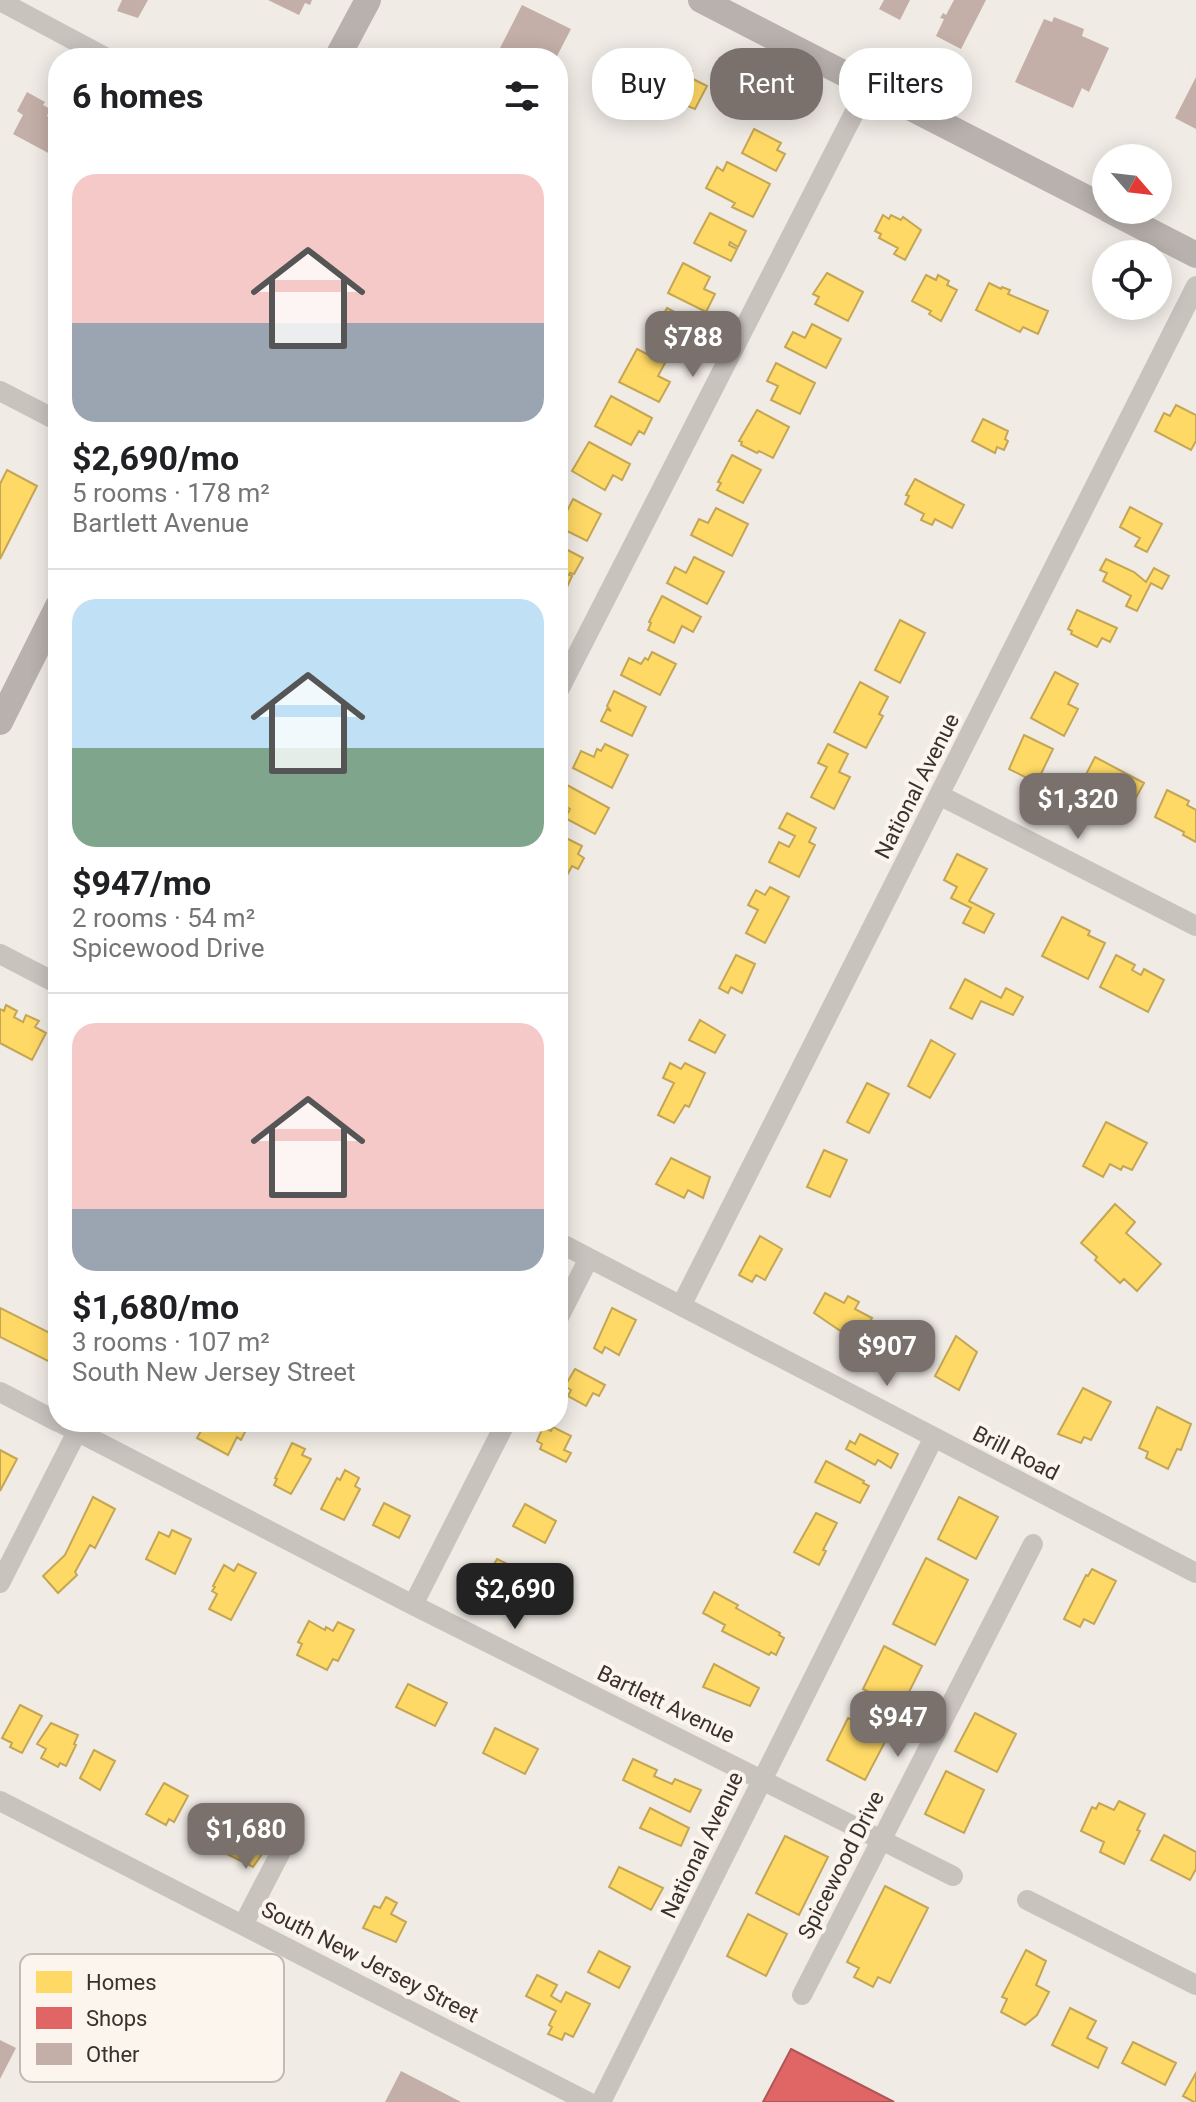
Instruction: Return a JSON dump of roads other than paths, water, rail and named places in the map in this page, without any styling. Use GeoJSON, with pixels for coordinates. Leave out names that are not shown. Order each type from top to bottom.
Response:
{"type":"FeatureCollection","features":[{"type":"Feature","properties":{"kind":"main road"},"geometry":{"type":"LineString","coordinates":[[342,48],[368,0]]}},
{"type":"Feature","properties":{"kind":"main road"},"geometry":{"type":"LineString","coordinates":[[701,0],[839,71]]}},
{"type":"Feature","properties":{"kind":"main road"},"geometry":{"type":"LineString","coordinates":[[934,120],[1092,201]]}},
{"type":"Feature","properties":{"kind":"main road"},"geometry":{"type":"LineString","coordinates":[[1137,224],[1196,255]]}},
{"type":"Feature","properties":{"kind":"main road"},"geometry":{"type":"LineString","coordinates":[[0,722],[48,626]]}},
{"type":"Feature","properties":{"kind":"street"},"geometry":{"type":"LineString","coordinates":[[0,1],[88,48]]}},
{"type":"Feature","properties":{"kind":"street"},"geometry":{"type":"LineString","coordinates":[[568,672],[851,120]]}},
{"type":"Feature","properties":{"kind":"street","name":"National Avenue"},"geometry":{"type":"LineString","coordinates":[[681,1306],[1196,286]]}},
{"type":"Feature","properties":{"kind":"street"},"geometry":{"type":"LineString","coordinates":[[0,391],[48,416]]}},
{"type":"Feature","properties":{"kind":"street"},"geometry":{"type":"LineString","coordinates":[[939,795],[1196,926]]}},
{"type":"Feature","properties":{"kind":"street"},"geometry":{"type":"LineString","coordinates":[[0,954],[48,979]]}},
{"type":"Feature","properties":{"kind":"street","name":"Brill Road"},"geometry":{"type":"LineString","coordinates":[[568,1247],[1196,1573]]}},
{"type":"Feature","properties":{"kind":"street"},"geometry":{"type":"LineString","coordinates":[[568,1299],[589,1258]]}},
{"type":"Feature","properties":{"kind":"street","name":"Bartlett Avenue"},"geometry":{"type":"LineString","coordinates":[[0,1392],[48,1414]]}},
{"type":"Feature","properties":{"kind":"street"},"geometry":{"type":"LineString","coordinates":[[0,1583],[66,1432]]}},
{"type":"Feature","properties":{"kind":"street","name":"Bartlett Avenue"},"geometry":{"type":"LineString","coordinates":[[84,1432],[413,1605],[953,1876]]}},
{"type":"Feature","properties":{"kind":"street"},"geometry":{"type":"LineString","coordinates":[[413,1605],[501,1432]]}},
{"type":"Feature","properties":{"kind":"street","name":"National Avenue"},"geometry":{"type":"LineString","coordinates":[[601,2102],[934,1437]]}},
{"type":"Feature","properties":{"kind":"street","name":"Spicewood Drive"},"geometry":{"type":"LineString","coordinates":[[802,1995],[1033,1544]]}},
{"type":"Feature","properties":{"kind":"street","name":"South New Jersey Street"},"geometry":{"type":"LineString","coordinates":[[0,1801],[588,2102]]}},
{"type":"Feature","properties":{"kind":"street"},"geometry":{"type":"LineString","coordinates":[[243,1925],[288,1838]]}},
{"type":"Feature","properties":{"kind":"street"},"geometry":{"type":"LineString","coordinates":[[1027,1900],[1196,1985]]}}]}
